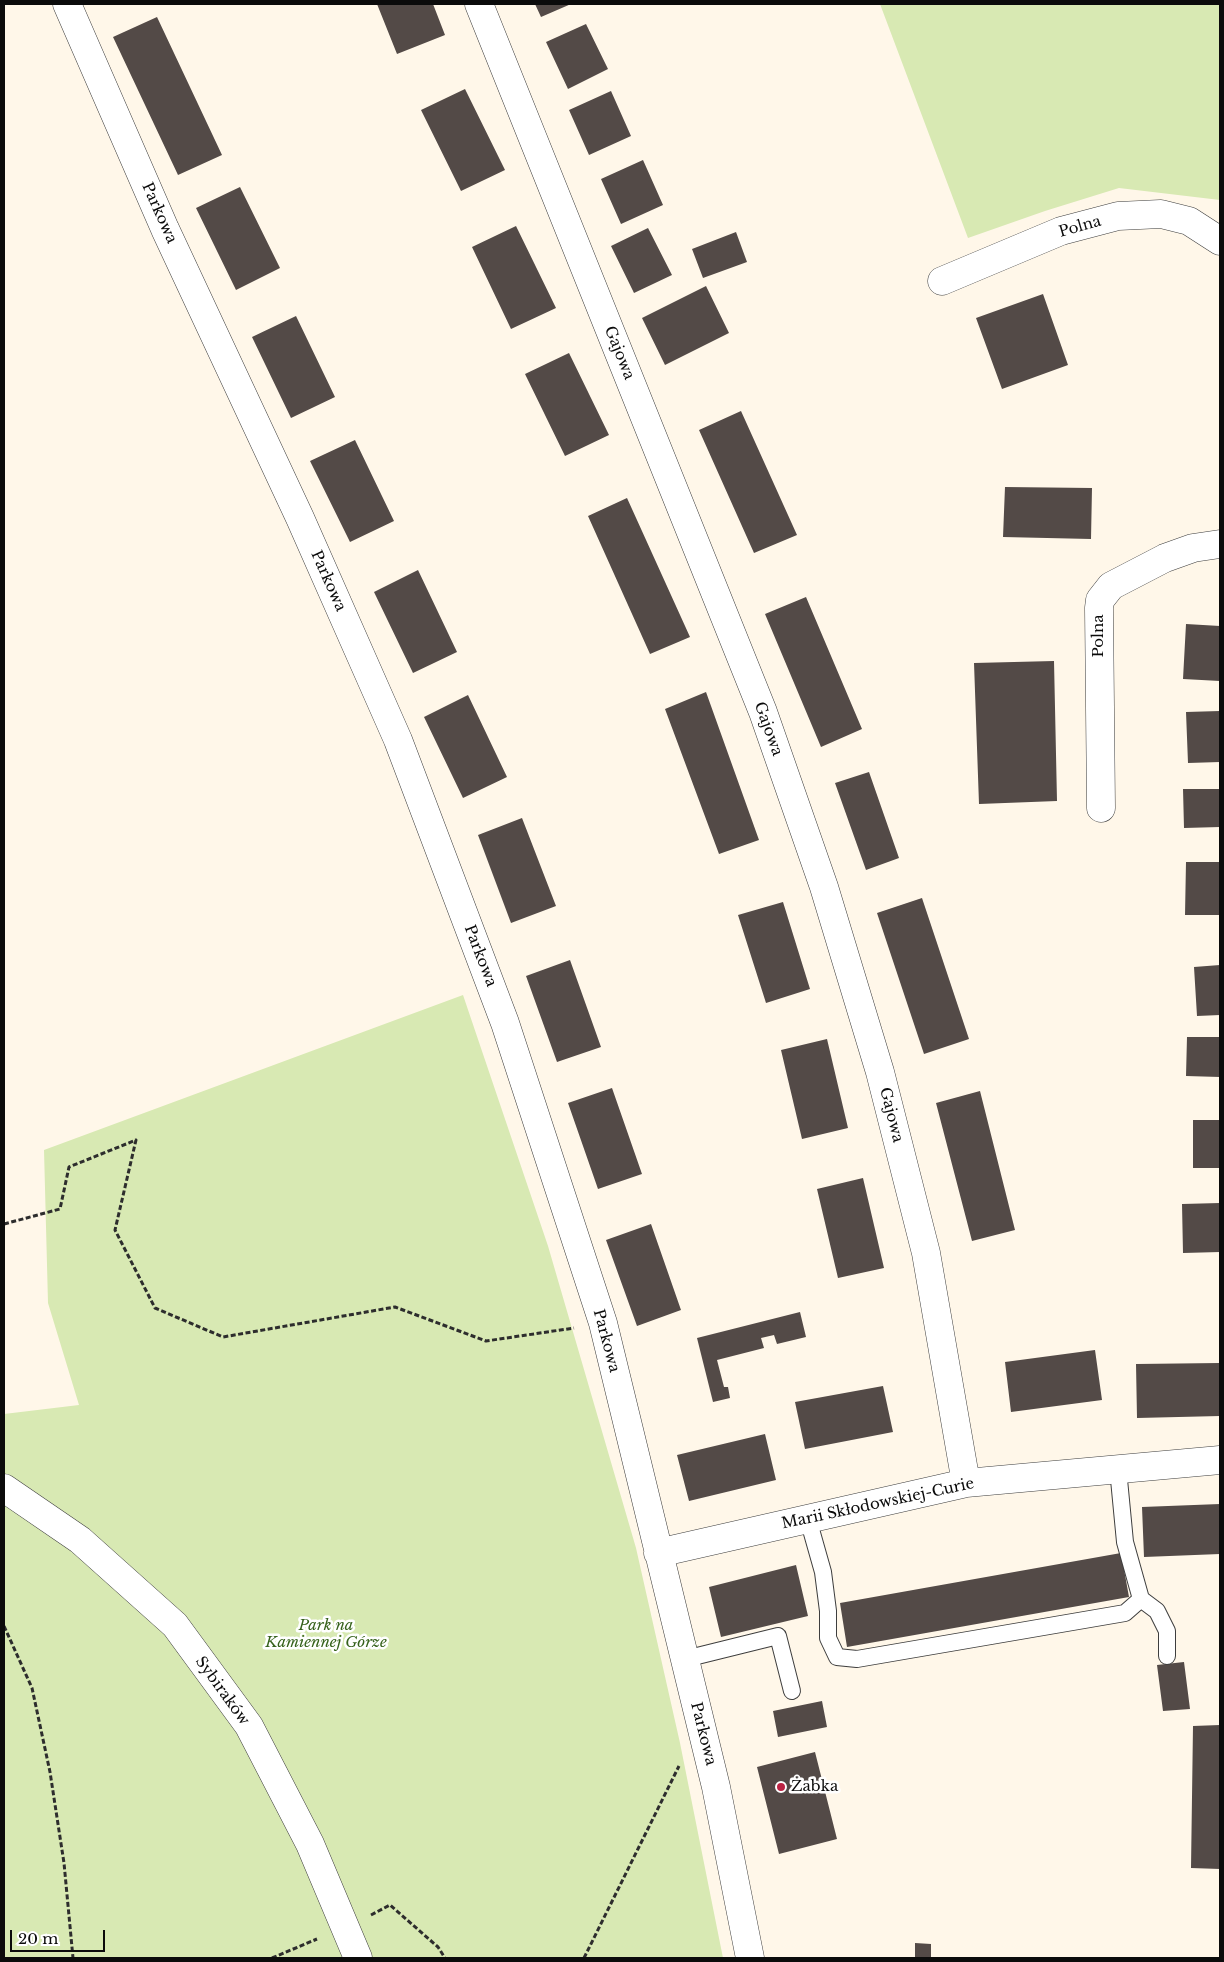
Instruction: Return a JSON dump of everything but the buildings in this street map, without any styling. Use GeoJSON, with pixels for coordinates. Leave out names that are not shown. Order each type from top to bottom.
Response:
{"type":"FeatureCollection","features":[{"type":"Feature","properties":{"kind":"street","name":"Parkowa"},"geometry":{"type":"LineString","coordinates":[[67,4],[165,229],[300,518],[398,740],[506,1023],[603,1323],[716,1787],[750,1958]]}},
{"type":"Feature","properties":{"kind":"street","name":"Gajowa"},"geometry":{"type":"LineString","coordinates":[[479,4],[763,712],[824,887],[880,1072],[926,1253],[966,1483]]}},
{"type":"Feature","properties":{"kind":"street","name":"Polna"},"geometry":{"type":"LineString","coordinates":[[942,281],[1061,231],[1118,216],[1161,214],[1170,216],[1189,221],[1220,241]]}},
{"type":"Feature","properties":{"kind":"street","name":"Polna"},"geometry":{"type":"LineString","coordinates":[[1101,808],[1100,600],[1111,586],[1165,558],[1193,548],[1220,544]]}},
{"type":"Feature","properties":{"kind":"street","name":"Marii Skłodowskiej-Curie"},"geometry":{"type":"LineString","coordinates":[[658,1553],[966,1483],[1220,1460]]}},
{"type":"Feature","properties":{"kind":"street","name":"Sybiraków"},"geometry":{"type":"LineString","coordinates":[[4,1488],[80,1540],[176,1625],[248,1726],[310,1844],[358,1958]]}},
{"type":"Feature","properties":{"kind":"lane"},"geometry":{"type":"LineString","coordinates":[[1118,1469],[1125,1542],[1141,1599],[1157,1611],[1167,1631],[1167,1656]]}},
{"type":"Feature","properties":{"kind":"lane"},"geometry":{"type":"LineString","coordinates":[[808,1519],[823,1572],[828,1611],[828,1638],[837,1657],[857,1659],[1125,1613],[1141,1599]]}},
{"type":"Feature","properties":{"kind":"lane"},"geometry":{"type":"LineString","coordinates":[[684,1659],[778,1636],[792,1691]]}},
{"type":"Feature","properties":{"kind":"path"},"geometry":{"type":"LineString","coordinates":[[4,1224],[60,1209],[69,1167],[136,1140],[115,1230],[155,1308],[223,1337],[395,1307],[486,1341],[603,1323]]}},
{"type":"Feature","properties":{"kind":"path"},"geometry":{"type":"LineString","coordinates":[[4,1626],[32,1688],[50,1772],[64,1863],[73,1958]]}},
{"type":"Feature","properties":{"kind":"path"},"geometry":{"type":"LineString","coordinates":[[584,1958],[680,1766]]}},
{"type":"Feature","properties":{"kind":"path"},"geometry":{"type":"LineString","coordinates":[[272,1958],[345,1927],[390,1905],[438,1947],[445,1958]]}},
{"type":"Feature","properties":{"kind":"green space"},"geometry":{"type":"Polygon","coordinates":[[[880,4],[1220,4],[1220,200],[1119,188],[968,238],[880,4]]]}},
{"type":"Feature","properties":{"kind":"green space","name":"Park na Kamiennej Górze"},"geometry":{"type":"Polygon","coordinates":[[[463,995],[548,1246],[636,1548],[680,1743],[723,1958],[4,1958],[4,1414],[79,1405],[48,1303],[44,1150],[463,995]]]}},
{"type":"Feature","properties":{"kind":"place","name":"Żabka"},"geometry":{"type":"Point","coordinates":[781,1787]}}]}
